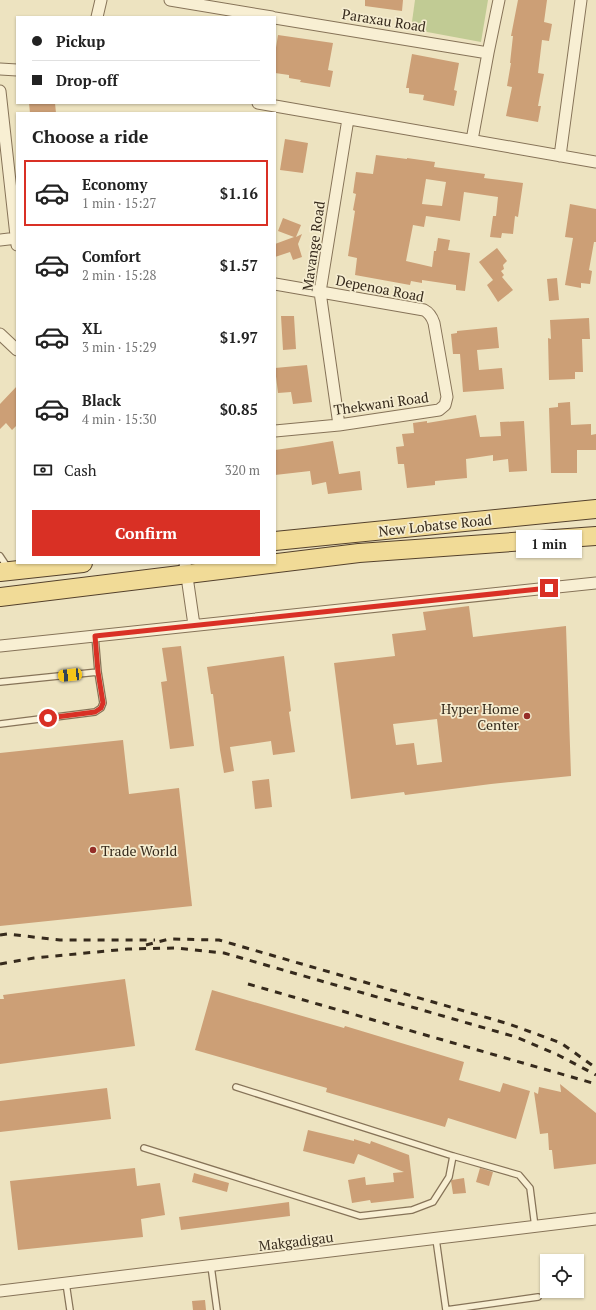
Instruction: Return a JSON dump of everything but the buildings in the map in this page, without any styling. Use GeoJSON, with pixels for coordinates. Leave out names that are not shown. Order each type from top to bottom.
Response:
{"type":"FeatureCollection","features":[{"type":"Feature","properties":{"kind":"main road","name":"New Lobatse Road"},"geometry":{"type":"LineString","coordinates":[[276,541],[596,509]]}},
{"type":"Feature","properties":{"kind":"main road"},"geometry":{"type":"LineString","coordinates":[[276,561],[359,553],[596,536]]}},
{"type":"Feature","properties":{"kind":"main road"},"geometry":{"type":"LineString","coordinates":[[74,564],[5,572],[7,596],[185,569],[239,564]]}},
{"type":"Feature","properties":{"kind":"street"},"geometry":{"type":"LineString","coordinates":[[97,16],[101,0]]}},
{"type":"Feature","properties":{"kind":"street"},"geometry":{"type":"LineString","coordinates":[[170,0],[266,16]]}},
{"type":"Feature","properties":{"kind":"street"},"geometry":{"type":"LineString","coordinates":[[472,140],[499,0]]}},
{"type":"Feature","properties":{"kind":"street"},"geometry":{"type":"LineString","coordinates":[[560,156],[581,0]]}},
{"type":"Feature","properties":{"kind":"street","name":"Paraxau Road"},"geometry":{"type":"LineString","coordinates":[[276,18],[488,53]]}},
{"type":"Feature","properties":{"kind":"street"},"geometry":{"type":"LineString","coordinates":[[0,69],[16,70]]}},
{"type":"Feature","properties":{"kind":"street"},"geometry":{"type":"LineString","coordinates":[[0,91],[16,231]]}},
{"type":"Feature","properties":{"kind":"street"},"geometry":{"type":"LineString","coordinates":[[264,104],[596,162]]}},
{"type":"Feature","properties":{"kind":"street","name":"Mavange Road"},"geometry":{"type":"LineString","coordinates":[[340,425],[320,292],[348,119]]}},
{"type":"Feature","properties":{"kind":"street"},"geometry":{"type":"LineString","coordinates":[[0,240],[16,240]]}},
{"type":"Feature","properties":{"kind":"street","name":"Depenoa Road"},"geometry":{"type":"LineString","coordinates":[[276,284],[424,310],[431,315]]}},
{"type":"Feature","properties":{"kind":"street","name":"Thekwani Road"},"geometry":{"type":"LineString","coordinates":[[276,431],[340,425],[439,410],[443,408],[447,398],[434,323],[431,315]]}},
{"type":"Feature","properties":{"kind":"street"},"geometry":{"type":"LineString","coordinates":[[0,334],[16,349]]}},
{"type":"Feature","properties":{"kind":"street"},"geometry":{"type":"LineString","coordinates":[[185,569],[194,625]]}},
{"type":"Feature","properties":{"kind":"street"},"geometry":{"type":"LineString","coordinates":[[0,646],[596,583]]}},
{"type":"Feature","properties":{"kind":"street","name":"Makgadigau"},"geometry":{"type":"LineString","coordinates":[[0,1291],[596,1219]]}},
{"type":"Feature","properties":{"kind":"lane"},"geometry":{"type":"LineString","coordinates":[[0,556],[5,572]]}},
{"type":"Feature","properties":{"kind":"lane"},"geometry":{"type":"LineString","coordinates":[[0,724],[95,712],[101,708],[103,703],[98,672],[95,636]]}},
{"type":"Feature","properties":{"kind":"lane"},"geometry":{"type":"LineString","coordinates":[[0,682],[98,672]]}},
{"type":"Feature","properties":{"kind":"lane"},"geometry":{"type":"LineString","coordinates":[[236,1087],[453,1156],[519,1175],[530,1188],[535,1227]]}},
{"type":"Feature","properties":{"kind":"lane"},"geometry":{"type":"LineString","coordinates":[[144,1148],[360,1216],[412,1210],[432,1202],[449,1177],[453,1156]]}},
{"type":"Feature","properties":{"kind":"lane"},"geometry":{"type":"LineString","coordinates":[[436,1239],[446,1310],[538,1297]]}},
{"type":"Feature","properties":{"kind":"lane"},"geometry":{"type":"LineString","coordinates":[[211,1266],[217,1310]]}},
{"type":"Feature","properties":{"kind":"lane"},"geometry":{"type":"LineString","coordinates":[[66,1283],[70,1310]]}},
{"type":"Feature","properties":{"kind":"green space"},"geometry":{"type":"Polygon","coordinates":[[[415,0],[488,0],[481,42],[411,29],[415,0]]]}},
{"type":"Feature","properties":{"kind":"railway"},"geometry":{"type":"LineString","coordinates":[[0,935],[7,934],[60,940],[155,940]]}},
{"type":"Feature","properties":{"kind":"railway"},"geometry":{"type":"LineString","coordinates":[[146,945],[169,939],[219,940],[509,1024],[561,1043],[596,1068]]}},
{"type":"Feature","properties":{"kind":"railway"},"geometry":{"type":"LineString","coordinates":[[0,964],[34,958],[128,949],[175,948],[224,953],[516,1037],[558,1055],[596,1075]]}},
{"type":"Feature","properties":{"kind":"railway"},"geometry":{"type":"LineString","coordinates":[[248,984],[596,1084]]}},
{"type":"Feature","properties":{"kind":"place","name":"Hyper Home Center"},"geometry":{"type":"Point","coordinates":[527,716]}},
{"type":"Feature","properties":{"kind":"place","name":"Trade World"},"geometry":{"type":"Point","coordinates":[93,850]}},
{"type":"Feature","properties":{"kind":"route"},"geometry":{"type":"LineString","coordinates":[[48,718],[95,712],[101,708],[103,703],[98,672],[95,636],[549,588]]}}]}
